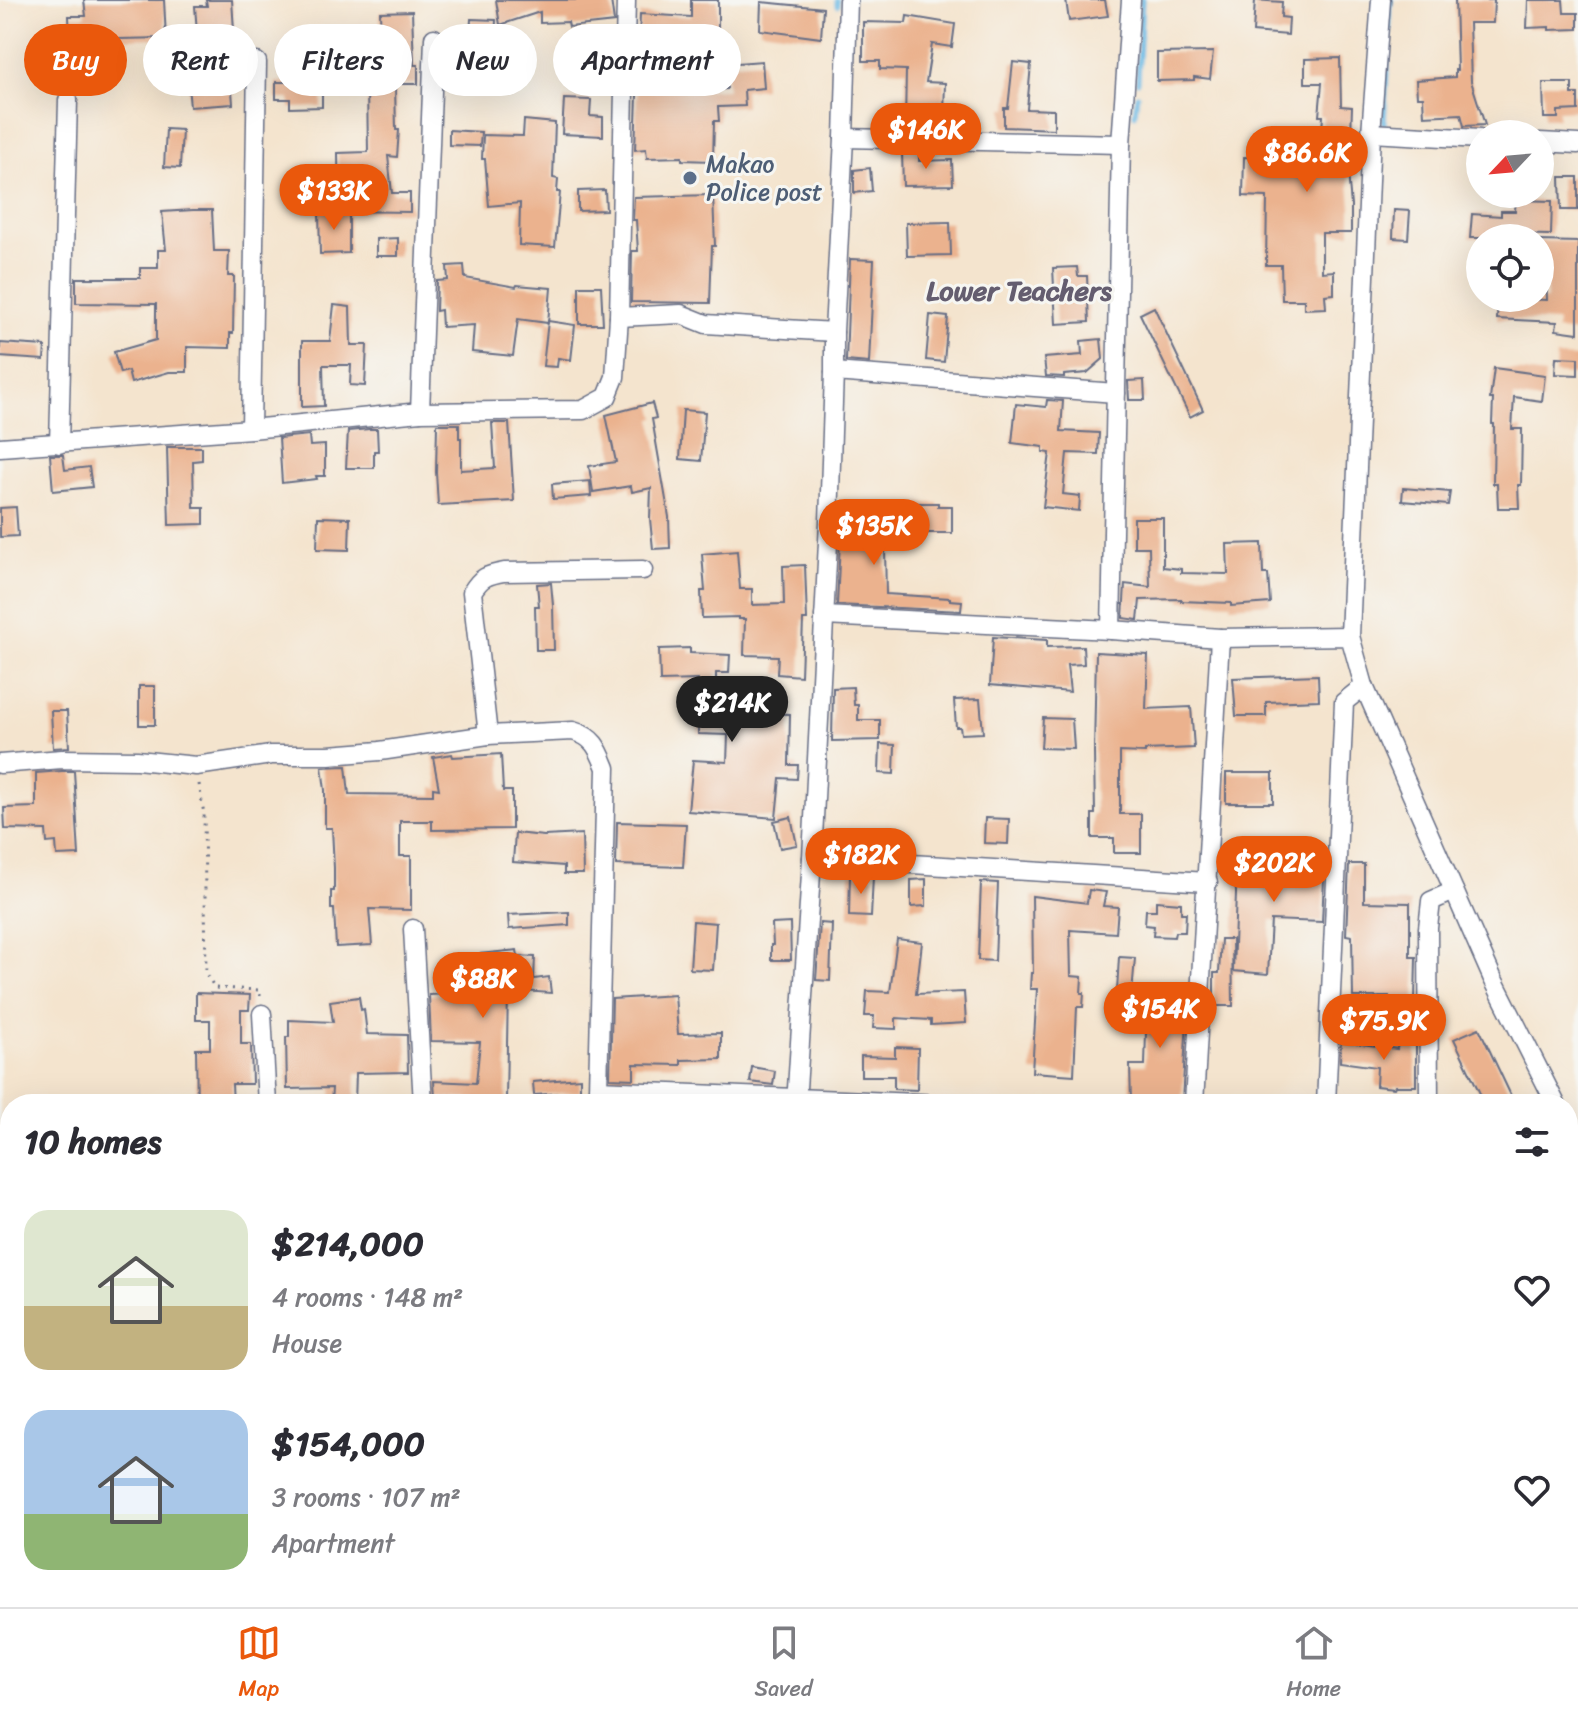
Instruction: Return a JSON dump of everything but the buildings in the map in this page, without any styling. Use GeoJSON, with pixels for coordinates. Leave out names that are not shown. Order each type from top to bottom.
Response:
{"type":"FeatureCollection","features":[{"type":"Feature","properties":{"kind":"street"},"geometry":{"type":"LineString","coordinates":[[0,447],[251,429],[420,412],[583,410],[607,397],[615,377],[619,317],[626,0]]}},
{"type":"Feature","properties":{"kind":"street"},"geometry":{"type":"LineString","coordinates":[[796,1094],[824,616],[848,0]]}},
{"type":"Feature","properties":{"kind":"street"},"geometry":{"type":"LineString","coordinates":[[1111,630],[1121,144],[1131,0]]}},
{"type":"Feature","properties":{"kind":"street"},"geometry":{"type":"LineString","coordinates":[[1381,0],[1371,133],[1350,636],[1364,686],[1492,977],[1551,1094]]}},
{"type":"Feature","properties":{"kind":"street"},"geometry":{"type":"LineString","coordinates":[[251,429],[256,96]]}},
{"type":"Feature","properties":{"kind":"street"},"geometry":{"type":"LineString","coordinates":[[420,412],[432,96]]}},
{"type":"Feature","properties":{"kind":"street"},"geometry":{"type":"LineString","coordinates":[[59,444],[68,100]]}},
{"type":"Feature","properties":{"kind":"street"},"geometry":{"type":"LineString","coordinates":[[1371,133],[1466,138]]}},
{"type":"Feature","properties":{"kind":"street"},"geometry":{"type":"LineString","coordinates":[[844,138],[1121,144]]}},
{"type":"Feature","properties":{"kind":"street"},"geometry":{"type":"LineString","coordinates":[[1554,143],[1578,144]]}},
{"type":"Feature","properties":{"kind":"street"},"geometry":{"type":"LineString","coordinates":[[619,317],[681,314],[706,324],[834,332]]}},
{"type":"Feature","properties":{"kind":"street"},"geometry":{"type":"LineString","coordinates":[[834,372],[1116,393]]}},
{"type":"Feature","properties":{"kind":"street"},"geometry":{"type":"LineString","coordinates":[[488,735],[472,592],[477,583],[487,575],[504,572],[643,570]]}},
{"type":"Feature","properties":{"kind":"street"},"geometry":{"type":"LineString","coordinates":[[824,616],[1220,638],[1350,636]]}},
{"type":"Feature","properties":{"kind":"street"},"geometry":{"type":"LineString","coordinates":[[1195,1094],[1220,638]]}},
{"type":"Feature","properties":{"kind":"street"},"geometry":{"type":"LineString","coordinates":[[1326,1094],[1344,702],[1364,686]]}},
{"type":"Feature","properties":{"kind":"street"},"geometry":{"type":"LineString","coordinates":[[0,764],[62,759],[137,760],[196,766],[271,755],[380,751],[488,735],[573,731],[586,734],[598,748],[606,768],[598,1094]]}},
{"type":"Feature","properties":{"kind":"street"},"geometry":{"type":"LineString","coordinates":[[812,858],[1208,882]]}},
{"type":"Feature","properties":{"kind":"street"},"geometry":{"type":"LineString","coordinates":[[1429,1094],[1428,928],[1431,901],[1454,891]]}},
{"type":"Feature","properties":{"kind":"street"},"geometry":{"type":"LineString","coordinates":[[413,929],[422,1094]]}},
{"type":"Feature","properties":{"kind":"street"},"geometry":{"type":"LineString","coordinates":[[262,1014],[266,1094]]}},
{"type":"Feature","properties":{"kind":"path"},"geometry":{"type":"LineString","coordinates":[[196,766],[204,814],[206,974],[215,988],[260,990],[262,1014]]}},
{"type":"Feature","properties":{"kind":"waterway"},"geometry":{"type":"LineString","coordinates":[[837,0],[837,5]]}},
{"type":"Feature","properties":{"kind":"waterway"},"geometry":{"type":"LineString","coordinates":[[1138,82],[1142,0]]}},
{"type":"Feature","properties":{"kind":"waterway"},"geometry":{"type":"LineString","coordinates":[[1384,123],[1391,0]]}},
{"type":"Feature","properties":{"kind":"waterway"},"geometry":{"type":"LineString","coordinates":[[1135,114],[1137,95]]}},
{"type":"Feature","properties":{"kind":"place","name":"Makao Police post"},"geometry":{"type":"Point","coordinates":[690,178]}},
{"type":"Feature","properties":{"kind":"district","name":"Lower Teachers"},"geometry":{"type":"Point","coordinates":[1019,290]}}]}
